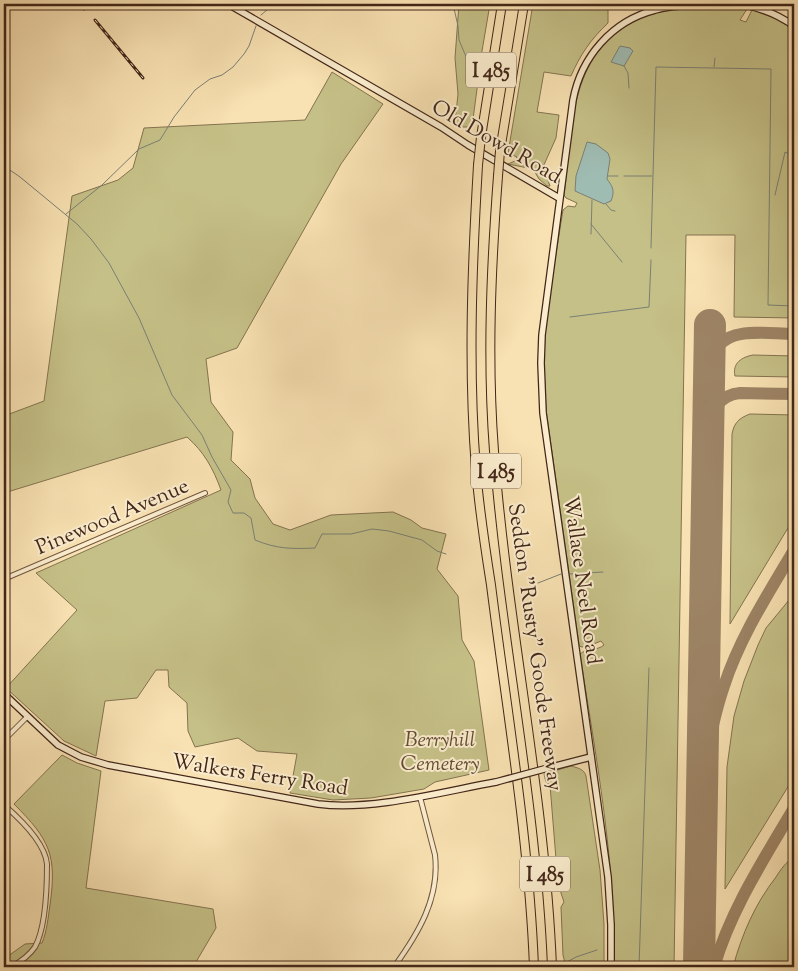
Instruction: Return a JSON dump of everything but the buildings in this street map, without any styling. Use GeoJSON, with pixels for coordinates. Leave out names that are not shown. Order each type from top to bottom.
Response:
{"type":"FeatureCollection","features":[{"type":"Feature","properties":{"kind":"highway","name":"Seddon \"Rusty\" Goode Freeway"},"geometry":{"type":"LineString","coordinates":[[502,4],[478,166],[471,314],[472,389],[475,453],[516,770],[528,882],[534,967]]}},
{"type":"Feature","properties":{"kind":"highway","name":"Seddon \"Rusty\" Goode Freeway"},"geometry":{"type":"LineString","coordinates":[[523,6],[500,151],[498,176],[490,314],[494,450],[503,547],[539,810],[552,967]]}},
{"type":"Feature","properties":{"kind":"street","name":"Old Dowd Road"},"geometry":{"type":"LineString","coordinates":[[228,4],[559,198],[575,91],[582,71],[593,52],[619,26],[641,14],[666,7],[709,4]]}},
{"type":"Feature","properties":{"kind":"street"},"geometry":{"type":"LineString","coordinates":[[739,4],[774,14],[794,26]]}},
{"type":"Feature","properties":{"kind":"street","name":"Wallace Neel Road"},"geometry":{"type":"LineString","coordinates":[[559,198],[542,335],[542,397],[610,900],[611,967]]}},
{"type":"Feature","properties":{"kind":"street","name":"Pinewood Avenue"},"geometry":{"type":"LineString","coordinates":[[4,579],[205,493]]}},
{"type":"Feature","properties":{"kind":"street","name":"Walkers Ferry Road"},"geometry":{"type":"LineString","coordinates":[[4,694],[54,742],[86,760],[335,806],[363,805],[496,782],[591,758]]}},
{"type":"Feature","properties":{"kind":"street"},"geometry":{"type":"LineString","coordinates":[[4,740],[27,716]]}},
{"type":"Feature","properties":{"kind":"street"},"geometry":{"type":"LineString","coordinates":[[394,967],[420,928],[434,885],[436,855],[420,796]]}},
{"type":"Feature","properties":{"kind":"street"},"geometry":{"type":"LineString","coordinates":[[4,804],[26,827],[39,845],[46,857],[47,864],[44,913],[38,940],[29,954],[11,967]]}},
{"type":"Feature","properties":{"kind":"green space"},"geometry":{"type":"Polygon","coordinates":[[[459,4],[490,4],[472,127],[458,127],[455,122],[458,94],[455,58],[459,4]]]}},
{"type":"Feature","properties":{"kind":"green space"},"geometry":{"type":"Polygon","coordinates":[[[533,4],[607,4],[608,6],[608,23],[586,48],[571,76],[544,72],[537,112],[559,115],[556,138],[543,167],[550,186],[547,186],[539,179],[533,169],[508,164],[515,161],[517,157],[508,153],[533,4]]]}},
{"type":"Feature","properties":{"kind":"green space"},"geometry":{"type":"Polygon","coordinates":[[[722,6],[747,9],[740,20],[746,22],[752,10],[777,19],[794,30],[794,318],[734,317],[735,235],[686,235],[674,967],[614,967],[612,888],[604,810],[580,654],[604,645],[601,641],[589,646],[581,647],[579,645],[546,409],[544,366],[548,304],[563,210],[568,206],[575,207],[577,203],[566,198],[564,195],[569,149],[576,101],[583,79],[593,59],[607,41],[635,21],[660,12],[693,7],[722,6]]]}},
{"type":"Feature","properties":{"kind":"green space","name":"Berryhill Cemetery"},"geometry":{"type":"Polygon","coordinates":[[[332,72],[383,104],[341,164],[237,348],[206,359],[211,402],[233,432],[231,460],[250,479],[255,498],[273,524],[290,530],[331,515],[393,512],[411,520],[422,528],[446,534],[437,569],[458,596],[462,640],[474,661],[489,770],[435,782],[424,789],[371,798],[333,800],[290,793],[297,754],[257,751],[238,738],[195,747],[188,731],[187,703],[169,687],[168,670],[156,670],[137,698],[105,701],[96,756],[64,741],[6,688],[77,610],[36,573],[221,490],[207,461],[187,437],[4,493],[4,416],[44,401],[72,196],[118,180],[133,168],[144,128],[305,120],[332,72]]]}},
{"type":"Feature","properties":{"kind":"green space"},"geometry":{"type":"Polygon","coordinates":[[[753,355],[794,356],[794,377],[735,376],[736,364],[745,357],[753,355]]]}},
{"type":"Feature","properties":{"kind":"green space"},"geometry":{"type":"Polygon","coordinates":[[[750,414],[794,415],[794,518],[730,624],[732,434],[738,421],[750,414]]]}},
{"type":"Feature","properties":{"kind":"green space"},"geometry":{"type":"Polygon","coordinates":[[[794,594],[794,777],[725,889],[727,767],[734,716],[744,681],[766,628],[794,594]]]}},
{"type":"Feature","properties":{"kind":"green space"},"geometry":{"type":"Polygon","coordinates":[[[62,755],[77,763],[101,771],[86,888],[213,909],[216,928],[193,967],[4,967],[4,959],[25,944],[42,943],[47,924],[52,888],[51,861],[48,849],[36,828],[14,804],[62,755]]]}},
{"type":"Feature","properties":{"kind":"green space"},"geometry":{"type":"Polygon","coordinates":[[[571,766],[582,770],[586,776],[600,870],[604,924],[604,967],[564,967],[561,907],[564,902],[558,884],[550,785],[546,782],[544,774],[571,766]]]}},
{"type":"Feature","properties":{"kind":"green space"},"geometry":{"type":"Polygon","coordinates":[[[794,857],[794,967],[733,967],[745,931],[768,887],[782,868],[794,857]]]}},
{"type":"Feature","properties":{"kind":"water"},"geometry":{"type":"Polygon","coordinates":[[[620,46],[630,48],[633,51],[624,66],[611,62],[620,46]]]}},
{"type":"Feature","properties":{"kind":"water"},"geometry":{"type":"Polygon","coordinates":[[[587,142],[596,144],[608,153],[610,159],[607,179],[612,187],[613,194],[611,201],[604,204],[575,191],[576,176],[587,142]]]}},
{"type":"Feature","properties":{"kind":"waterway"},"geometry":{"type":"LineString","coordinates":[[261,15],[274,4]]}},
{"type":"Feature","properties":{"kind":"waterway"},"geometry":{"type":"LineString","coordinates":[[453,4],[459,40],[467,59],[477,72]]}},
{"type":"Feature","properties":{"kind":"waterway"},"geometry":{"type":"LineString","coordinates":[[66,214],[102,185],[139,149],[160,140],[174,117],[195,90],[210,79],[222,75],[233,67],[244,54],[256,26]]}},
{"type":"Feature","properties":{"kind":"waterway"},"geometry":{"type":"LineString","coordinates":[[714,67],[715,58]]}},
{"type":"Feature","properties":{"kind":"waterway"},"geometry":{"type":"LineString","coordinates":[[624,66],[628,73],[629,88]]}},
{"type":"Feature","properties":{"kind":"waterway"},"geometry":{"type":"LineString","coordinates":[[651,248],[656,67],[771,69],[768,305],[794,306]]}},
{"type":"Feature","properties":{"kind":"waterway"},"geometry":{"type":"LineString","coordinates":[[791,143],[794,139]]}},
{"type":"Feature","properties":{"kind":"waterway"},"geometry":{"type":"LineString","coordinates":[[775,195],[785,152],[794,156]]}},
{"type":"Feature","properties":{"kind":"waterway"},"geometry":{"type":"LineString","coordinates":[[4,166],[77,224],[109,263],[139,318],[172,395],[202,435],[231,490],[228,502],[233,513],[244,513],[251,518],[255,540],[284,548],[315,548],[322,534],[351,534],[372,529],[389,531],[422,540],[437,551],[446,554]]}},
{"type":"Feature","properties":{"kind":"waterway"},"geometry":{"type":"LineString","coordinates":[[608,176],[618,176]]}},
{"type":"Feature","properties":{"kind":"waterway"},"geometry":{"type":"LineString","coordinates":[[624,176],[652,176]]}},
{"type":"Feature","properties":{"kind":"waterway"},"geometry":{"type":"LineString","coordinates":[[591,234],[592,200]]}},
{"type":"Feature","properties":{"kind":"waterway"},"geometry":{"type":"LineString","coordinates":[[606,204],[611,210],[615,211]]}},
{"type":"Feature","properties":{"kind":"waterway"},"geometry":{"type":"LineString","coordinates":[[591,224],[622,262]]}},
{"type":"Feature","properties":{"kind":"waterway"},"geometry":{"type":"LineString","coordinates":[[570,317],[649,307],[651,260]]}},
{"type":"Feature","properties":{"kind":"waterway"},"geometry":{"type":"LineString","coordinates":[[570,574],[603,572]]}},
{"type":"Feature","properties":{"kind":"waterway"},"geometry":{"type":"LineString","coordinates":[[538,583],[561,574]]}},
{"type":"Feature","properties":{"kind":"waterway"},"geometry":{"type":"LineString","coordinates":[[639,967],[649,668]]}},
{"type":"Feature","properties":{"kind":"waterway"},"geometry":{"type":"LineString","coordinates":[[567,962],[597,950]]}},
{"type":"Feature","properties":{"kind":"taxiway"},"geometry":{"type":"LineString","coordinates":[[710,364],[715,351],[722,342],[732,336],[756,333],[794,334]]}},
{"type":"Feature","properties":{"kind":"taxiway"},"geometry":{"type":"LineString","coordinates":[[708,431],[711,417],[717,405],[733,394],[794,394]]}},
{"type":"Feature","properties":{"kind":"taxiway"},"geometry":{"type":"LineString","coordinates":[[702,783],[717,710],[738,650],[755,616],[794,550]]}},
{"type":"Feature","properties":{"kind":"taxiway"},"geometry":{"type":"LineString","coordinates":[[714,967],[729,925],[739,905],[794,808]]}},
{"type":"Feature","properties":{"kind":"runway"},"geometry":{"type":"LineString","coordinates":[[699,967],[710,325]]}},
{"type":"Feature","properties":{"kind":"railway"},"geometry":{"type":"LineString","coordinates":[[81,4],[84,9]]}},
{"type":"Feature","properties":{"kind":"railway"},"geometry":{"type":"LineString","coordinates":[[95,20],[143,78]]}}]}
